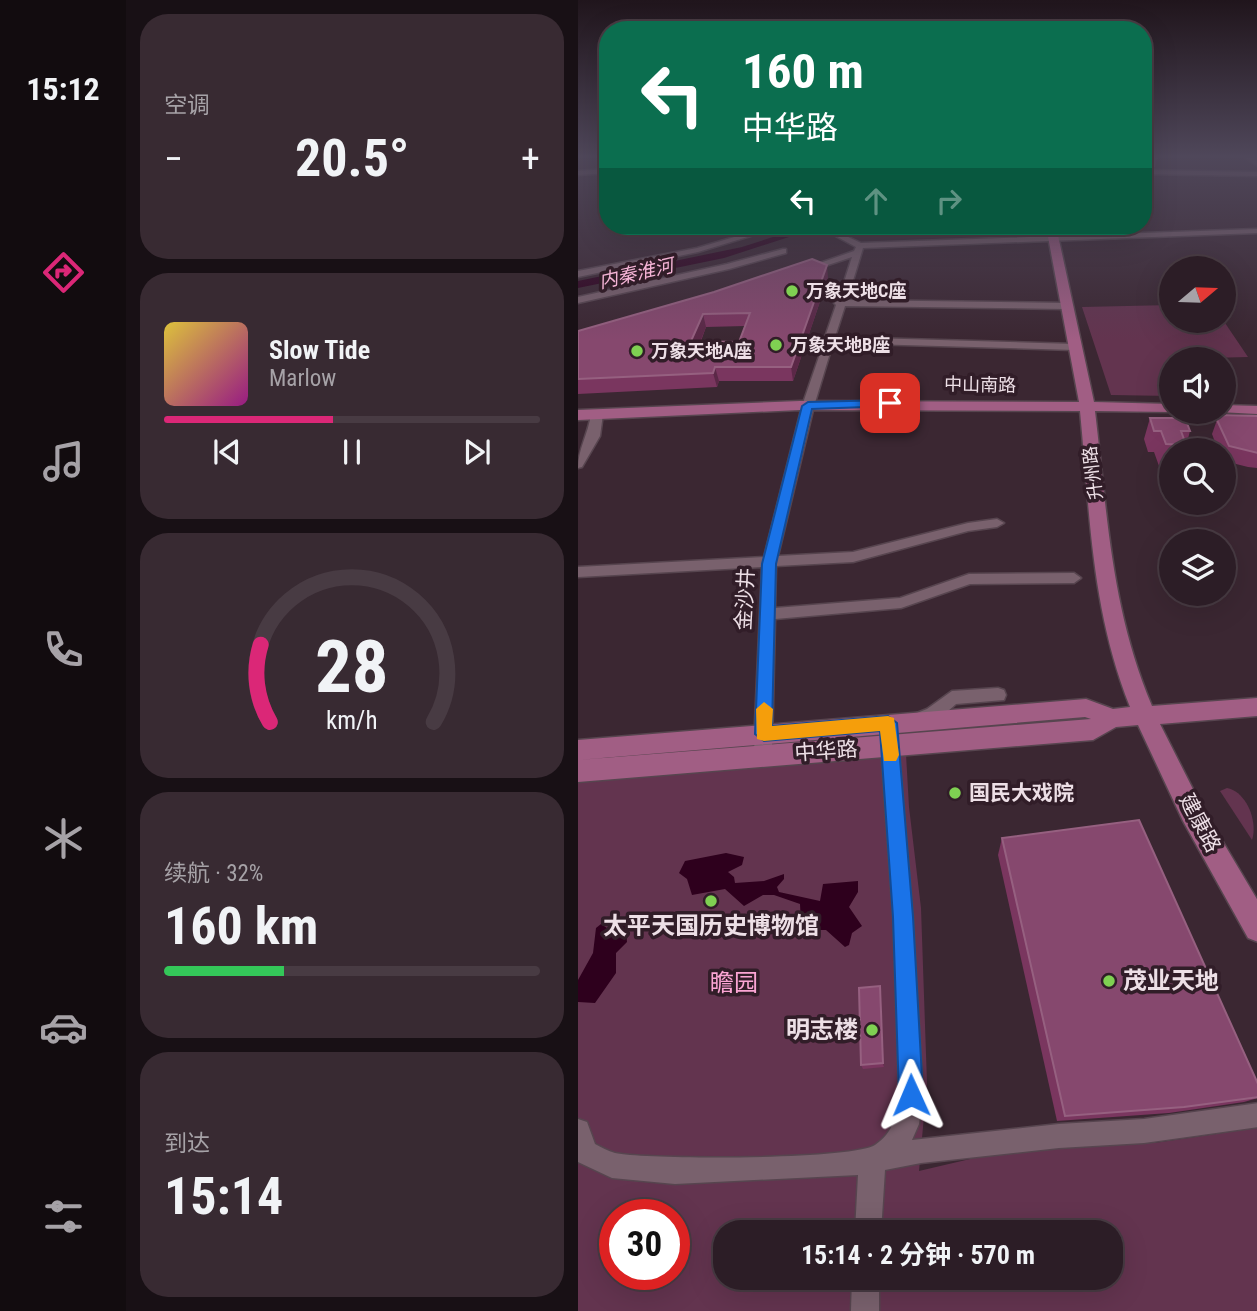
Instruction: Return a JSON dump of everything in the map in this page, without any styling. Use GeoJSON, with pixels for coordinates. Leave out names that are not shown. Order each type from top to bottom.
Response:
{"type":"FeatureCollection","features":[{"type":"Feature","properties":{"kind":"main road","name":"升州路"},"geometry":{"type":"LineString","coordinates":[[1053,235],[1087,407],[1109,608],[1146,716]]}},
{"type":"Feature","properties":{"kind":"main road","name":"中山南路"},"geometry":{"type":"LineString","coordinates":[[578,415],[692,408],[890,403],[1159,408]]}},
{"type":"Feature","properties":{"kind":"main road"},"geometry":{"type":"LineString","coordinates":[[1236,409],[1258,410]]}},
{"type":"Feature","properties":{"kind":"main road","name":"中华路"},"geometry":{"type":"LineString","coordinates":[[578,771],[763,745],[888,723],[1086,708],[1112,719]]}},
{"type":"Feature","properties":{"kind":"main road","name":"中华路"},"geometry":{"type":"LineString","coordinates":[[578,750],[763,745],[1093,730],[1112,719],[1258,708]]}},
{"type":"Feature","properties":{"kind":"main road","name":"建康路"},"geometry":{"type":"LineString","coordinates":[[1146,716],[1230,881],[1258,928]]}},
{"type":"Feature","properties":{"kind":"street"},"geometry":{"type":"LineString","coordinates":[[1152,232],[1258,231]]}},
{"type":"Feature","properties":{"kind":"street"},"geometry":{"type":"LineString","coordinates":[[578,274],[698,250],[749,235]]}},
{"type":"Feature","properties":{"kind":"street"},"geometry":{"type":"LineString","coordinates":[[839,235],[858,250]]}},
{"type":"Feature","properties":{"kind":"street"},"geometry":{"type":"LineString","coordinates":[[791,274],[858,250],[1013,235]]}},
{"type":"Feature","properties":{"kind":"street","name":"金沙井"},"geometry":{"type":"LineString","coordinates":[[763,745],[769,564],[808,406],[858,250]]}},
{"type":"Feature","properties":{"kind":"street"},"geometry":{"type":"LineString","coordinates":[[578,300],[729,267],[783,251]]}},
{"type":"Feature","properties":{"kind":"street"},"geometry":{"type":"LineString","coordinates":[[839,303],[1065,306]]}},
{"type":"Feature","properties":{"kind":"street"},"geometry":{"type":"LineString","coordinates":[[827,340],[1074,347]]}},
{"type":"Feature","properties":{"kind":"street"},"geometry":{"type":"LineString","coordinates":[[578,464],[594,436],[597,414]]}},
{"type":"Feature","properties":{"kind":"street"},"geometry":{"type":"LineString","coordinates":[[578,572],[769,564],[853,557],[968,527],[997,523]]}},
{"type":"Feature","properties":{"kind":"street"},"geometry":{"type":"LineString","coordinates":[[766,614],[901,603],[969,579],[1074,578]]}},
{"type":"Feature","properties":{"kind":"street"},"geometry":{"type":"LineString","coordinates":[[916,721],[933,714],[952,698],[998,695]]}},
{"type":"Feature","properties":{"kind":"street"},"geometry":{"type":"LineString","coordinates":[[869,1220],[871,1169],[877,1159],[897,1144],[907,1124],[911,1095],[903,917],[888,723]]}},
{"type":"Feature","properties":{"kind":"street"},"geometry":{"type":"LineString","coordinates":[[578,1131],[586,1153],[612,1164],[675,1171],[845,1165],[921,1150],[1059,1136],[1144,1131],[1258,1115]]}},
{"type":"Feature","properties":{"kind":"street"},"geometry":{"type":"LineString","coordinates":[[865,1311],[866,1290]]}},
{"type":"Feature","properties":{"kind":"green space"},"geometry":{"type":"Polygon","coordinates":[[[1159,305],[1159,333],[1232,333],[1248,357],[1236,357],[1236,347],[1159,347],[1159,396],[1111,395],[1082,307],[1159,305]]]}},
{"type":"Feature","properties":{"kind":"green space","name":"瞻园"},"geometry":{"type":"Polygon","coordinates":[[[906,754],[909,807],[921,908],[927,1083],[919,1171],[1021,1147],[1084,1137],[1154,1143],[1257,1128],[1257,1311],[578,1311],[578,765],[906,754]]]}},
{"type":"Feature","properties":{"kind":"green space"},"geometry":{"type":"Polygon","coordinates":[[[1227,788],[1240,795],[1249,809],[1253,825],[1252,840],[1220,791],[1227,788]]]}},
{"type":"Feature","properties":{"kind":"water","name":"内秦淮河"},"geometry":{"type":"Polygon","coordinates":[[[779,235],[795,235],[724,258],[578,288],[578,281],[742,247],[779,235]]]}},
{"type":"Feature","properties":{"kind":"water"},"geometry":{"type":"Polygon","coordinates":[[[726,853],[744,857],[742,865],[728,872],[734,877],[735,883],[764,881],[784,874],[784,879],[777,887],[779,892],[820,901],[823,884],[858,881],[858,892],[849,907],[862,926],[852,933],[849,945],[845,947],[826,930],[811,930],[801,924],[800,904],[774,895],[763,895],[744,906],[725,889],[692,895],[687,879],[679,873],[685,861],[726,853]]]}},
{"type":"Feature","properties":{"kind":"water"},"geometry":{"type":"Polygon","coordinates":[[[621,920],[625,921],[627,942],[616,953],[616,973],[595,1003],[578,1002],[578,980],[593,953],[596,928],[601,924],[607,928],[621,920]]]}},
{"type":"Feature","properties":{"kind":"building"},"geometry":{"type":"Polygon","coordinates":[[[812,259],[827,265],[791,367],[715,367],[713,373],[578,379],[578,331],[714,292],[812,259]],[[750,313],[703,314],[691,341],[739,342],[750,313]]]}},
{"type":"Feature","properties":{"kind":"building"},"geometry":{"type":"Polygon","coordinates":[[[1236,415],[1258,416],[1258,453],[1236,448],[1236,438],[1225,438],[1219,424],[1236,424],[1236,415]]]}},
{"type":"Feature","properties":{"kind":"building"},"geometry":{"type":"Polygon","coordinates":[[[1150,418],[1159,418],[1159,424],[1187,424],[1190,431],[1181,431],[1184,438],[1164,438],[1161,431],[1154,431],[1150,418]]]}},
{"type":"Feature","properties":{"kind":"building","name":"茂业天地"},"geometry":{"type":"Polygon","coordinates":[[[1139,820],[1258,1084],[1258,1097],[1184,1107],[1065,1116],[1002,838],[1139,820]]]}},
{"type":"Feature","properties":{"kind":"building","name":"明志楼"},"geometry":{"type":"Polygon","coordinates":[[[880,986],[883,1063],[861,1065],[859,988],[880,986]]]}},
{"type":"Feature","properties":{"kind":"slow traffic"},"geometry":{"type":"LineString","coordinates":[[764,709],[764,734],[888,723],[890,755]]}},
{"type":"Feature","properties":{"kind":"place","name":"万象天地C座"},"geometry":{"type":"Point","coordinates":[792,291]}},
{"type":"Feature","properties":{"kind":"place","name":"万象天地B座"},"geometry":{"type":"Point","coordinates":[776,345]}},
{"type":"Feature","properties":{"kind":"place","name":"万象天地A座"},"geometry":{"type":"Point","coordinates":[637,351]}},
{"type":"Feature","properties":{"kind":"place","name":"国民大戏院"},"geometry":{"type":"Point","coordinates":[955,793]}},
{"type":"Feature","properties":{"kind":"place","name":"太平天国历史博物馆"},"geometry":{"type":"Point","coordinates":[711,901]}},
{"type":"Feature","properties":{"kind":"place","name":"茂业天地"},"geometry":{"type":"Point","coordinates":[1109,981]}},
{"type":"Feature","properties":{"kind":"place","name":"明志楼"},"geometry":{"type":"Point","coordinates":[872,1030]}},
{"type":"Feature","properties":{"kind":"route"},"geometry":{"type":"LineString","coordinates":[[890,403],[808,406],[769,564],[764,734],[888,723],[903,917],[911,1095]]}}]}
